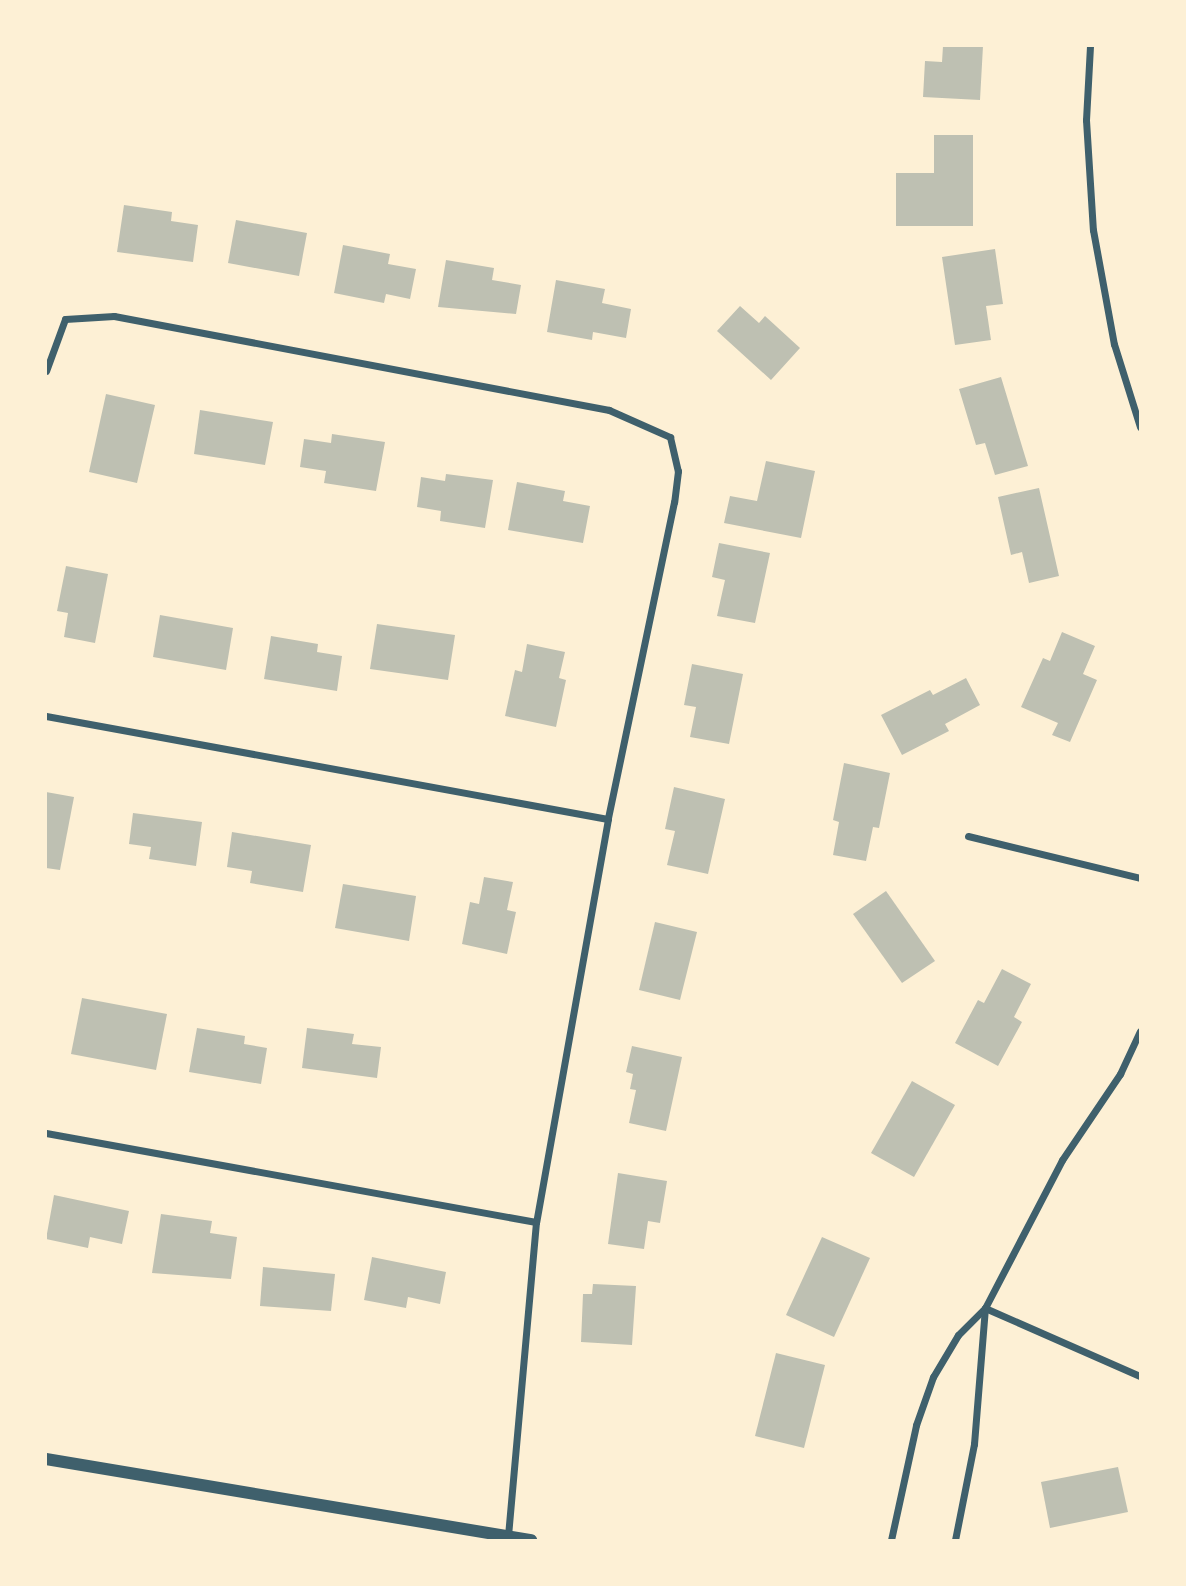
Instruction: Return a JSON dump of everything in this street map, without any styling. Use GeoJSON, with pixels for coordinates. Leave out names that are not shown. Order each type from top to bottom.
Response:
{"type":"FeatureCollection","features":[{"type":"Feature","properties":{"kind":"street"},"geometry":{"type":"LineString","coordinates":[[1090,46],[1086,120],[1093,230],[1114,344],[1140,427]]}},
{"type":"Feature","properties":{"kind":"street"},"geometry":{"type":"LineString","coordinates":[[46,371],[65,319],[114,316],[609,410],[670,437],[678,471],[674,502],[608,819],[536,1222],[508,1536]]}},
{"type":"Feature","properties":{"kind":"street"},"geometry":{"type":"LineString","coordinates":[[46,716],[608,819]]}},
{"type":"Feature","properties":{"kind":"street"},"geometry":{"type":"LineString","coordinates":[[968,836],[1140,878]]}},
{"type":"Feature","properties":{"kind":"street"},"geometry":{"type":"LineString","coordinates":[[891,1541],[916,1425],[933,1377],[958,1335],[985,1308],[1062,1160],[1121,1074],[1140,1031]]}},
{"type":"Feature","properties":{"kind":"street"},"geometry":{"type":"LineString","coordinates":[[46,1133],[536,1222]]}},
{"type":"Feature","properties":{"kind":"street"},"geometry":{"type":"LineString","coordinates":[[985,1308],[1140,1376]]}},
{"type":"Feature","properties":{"kind":"street"},"geometry":{"type":"LineString","coordinates":[[955,1541],[974,1444],[985,1308]]}},
{"type":"Feature","properties":{"kind":"street"},"geometry":{"type":"LineString","coordinates":[[46,1459],[531,1541]]}},
{"type":"Feature","properties":{"kind":"building"},"geometry":{"type":"Polygon","coordinates":[[[943,46],[983,46],[980,100],[923,97],[925,61],[942,62],[943,46]]]}},
{"type":"Feature","properties":{"kind":"building"},"geometry":{"type":"Polygon","coordinates":[[[934,135],[973,135],[973,226],[896,226],[896,173],[934,173],[934,135]]]}},
{"type":"Feature","properties":{"kind":"building"},"geometry":{"type":"Polygon","coordinates":[[[124,205],[172,212],[171,221],[198,225],[193,262],[117,252],[124,205]]]}},
{"type":"Feature","properties":{"kind":"building"},"geometry":{"type":"Polygon","coordinates":[[[236,220],[307,233],[299,276],[228,263],[236,220]]]}},
{"type":"Feature","properties":{"kind":"building"},"geometry":{"type":"Polygon","coordinates":[[[343,245],[390,254],[388,264],[416,269],[410,299],[386,294],[384,303],[334,293],[343,245]]]}},
{"type":"Feature","properties":{"kind":"building"},"geometry":{"type":"Polygon","coordinates":[[[995,249],[1003,304],[986,306],[991,340],[955,345],[942,257],[995,249]]]}},
{"type":"Feature","properties":{"kind":"building"},"geometry":{"type":"Polygon","coordinates":[[[446,260],[494,268],[492,280],[521,285],[516,314],[438,307],[446,260]]]}},
{"type":"Feature","properties":{"kind":"building"},"geometry":{"type":"Polygon","coordinates":[[[556,280],[605,289],[602,303],[631,309],[626,338],[593,332],[592,340],[547,332],[556,280]]]}},
{"type":"Feature","properties":{"kind":"building"},"geometry":{"type":"Polygon","coordinates":[[[740,306],[759,323],[765,316],[800,348],[771,380],[717,331],[740,306]]]}},
{"type":"Feature","properties":{"kind":"building"},"geometry":{"type":"Polygon","coordinates":[[[1001,377],[1028,466],[995,475],[985,443],[976,445],[959,389],[1001,377]]]}},
{"type":"Feature","properties":{"kind":"building"},"geometry":{"type":"Polygon","coordinates":[[[106,394],[155,405],[137,483],[89,472],[106,394]]]}},
{"type":"Feature","properties":{"kind":"building"},"geometry":{"type":"Polygon","coordinates":[[[200,410],[273,422],[265,465],[194,454],[200,410]]]}},
{"type":"Feature","properties":{"kind":"building"},"geometry":{"type":"Polygon","coordinates":[[[332,434],[385,442],[376,491],[324,483],[326,471],[300,467],[304,439],[331,443],[332,434]]]}},
{"type":"Feature","properties":{"kind":"building"},"geometry":{"type":"Polygon","coordinates":[[[766,461],[815,471],[801,538],[724,523],[730,496],[757,501],[766,461]]]}},
{"type":"Feature","properties":{"kind":"building"},"geometry":{"type":"Polygon","coordinates":[[[446,474],[493,480],[485,528],[440,521],[441,511],[417,507],[421,477],[445,481],[446,474]]]}},
{"type":"Feature","properties":{"kind":"building"},"geometry":{"type":"Polygon","coordinates":[[[517,482],[565,491],[563,501],[590,506],[583,543],[508,530],[517,482]]]}},
{"type":"Feature","properties":{"kind":"building"},"geometry":{"type":"Polygon","coordinates":[[[1039,488],[1059,576],[1029,583],[1022,552],[1011,555],[998,497],[1039,488]]]}},
{"type":"Feature","properties":{"kind":"building"},"geometry":{"type":"Polygon","coordinates":[[[719,543],[770,553],[755,623],[717,616],[725,580],[712,577],[719,543]]]}},
{"type":"Feature","properties":{"kind":"building"},"geometry":{"type":"Polygon","coordinates":[[[66,566],[108,574],[95,643],[64,637],[68,613],[57,611],[66,566]]]}},
{"type":"Feature","properties":{"kind":"building"},"geometry":{"type":"Polygon","coordinates":[[[160,615],[233,628],[226,670],[153,657],[160,615]]]}},
{"type":"Feature","properties":{"kind":"building"},"geometry":{"type":"Polygon","coordinates":[[[377,624],[455,635],[448,680],[370,669],[377,624]]]}},
{"type":"Feature","properties":{"kind":"building"},"geometry":{"type":"Polygon","coordinates":[[[1062,632],[1095,646],[1083,674],[1097,680],[1070,742],[1052,735],[1058,723],[1021,707],[1043,658],[1050,661],[1062,632]]]}},
{"type":"Feature","properties":{"kind":"building"},"geometry":{"type":"Polygon","coordinates":[[[271,636],[318,644],[317,652],[342,656],[337,691],[264,679],[271,636]]]}},
{"type":"Feature","properties":{"kind":"building"},"geometry":{"type":"Polygon","coordinates":[[[527,644],[565,652],[559,678],[566,680],[556,727],[505,716],[515,670],[522,672],[527,644]]]}},
{"type":"Feature","properties":{"kind":"building"},"geometry":{"type":"Polygon","coordinates":[[[692,664],[743,674],[729,744],[690,737],[696,707],[684,705],[692,664]]]}},
{"type":"Feature","properties":{"kind":"building"},"geometry":{"type":"Polygon","coordinates":[[[966,678],[980,705],[945,724],[949,731],[902,755],[881,715],[930,690],[933,695],[966,678]]]}},
{"type":"Feature","properties":{"kind":"building"},"geometry":{"type":"Polygon","coordinates":[[[844,763],[890,773],[879,828],[873,827],[866,861],[833,855],[839,822],[833,820],[844,763]]]}},
{"type":"Feature","properties":{"kind":"building"},"geometry":{"type":"Polygon","coordinates":[[[674,787],[725,799],[708,874],[667,865],[675,831],[665,829],[674,787]]]}},
{"type":"Feature","properties":{"kind":"building"},"geometry":{"type":"Polygon","coordinates":[[[46,792],[74,797],[60,870],[46,868],[46,792]]]}},
{"type":"Feature","properties":{"kind":"building"},"geometry":{"type":"Polygon","coordinates":[[[133,813],[202,822],[196,866],[149,859],[151,847],[129,844],[133,813]]]}},
{"type":"Feature","properties":{"kind":"building"},"geometry":{"type":"Polygon","coordinates":[[[232,832],[311,845],[303,892],[250,883],[252,871],[227,867],[232,832]]]}},
{"type":"Feature","properties":{"kind":"building"},"geometry":{"type":"Polygon","coordinates":[[[484,877],[513,882],[507,910],[516,912],[507,954],[462,944],[470,902],[479,904],[484,877]]]}},
{"type":"Feature","properties":{"kind":"building"},"geometry":{"type":"Polygon","coordinates":[[[343,884],[416,896],[409,941],[335,928],[343,884]]]}},
{"type":"Feature","properties":{"kind":"building"},"geometry":{"type":"Polygon","coordinates":[[[886,891],[935,961],[902,983],[853,914],[886,891]]]}},
{"type":"Feature","properties":{"kind":"building"},"geometry":{"type":"Polygon","coordinates":[[[655,922],[697,932],[680,1000],[639,990],[655,922]]]}},
{"type":"Feature","properties":{"kind":"building"},"geometry":{"type":"Polygon","coordinates":[[[1002,969],[1031,984],[1014,1017],[1022,1022],[998,1066],[955,1043],[978,1000],[984,1003],[1002,969]]]}},
{"type":"Feature","properties":{"kind":"building"},"geometry":{"type":"Polygon","coordinates":[[[82,998],[167,1014],[156,1070],[71,1054],[82,998]]]}},
{"type":"Feature","properties":{"kind":"building"},"geometry":{"type":"Polygon","coordinates":[[[197,1028],[245,1036],[244,1044],[267,1048],[261,1084],[189,1072],[197,1028]]]}},
{"type":"Feature","properties":{"kind":"building"},"geometry":{"type":"Polygon","coordinates":[[[307,1028],[354,1034],[352,1044],[381,1047],[377,1078],[302,1068],[307,1028]]]}},
{"type":"Feature","properties":{"kind":"building"},"geometry":{"type":"Polygon","coordinates":[[[632,1046],[682,1057],[666,1131],[629,1123],[636,1090],[630,1089],[633,1074],[626,1072],[632,1046]]]}},
{"type":"Feature","properties":{"kind":"building"},"geometry":{"type":"Polygon","coordinates":[[[912,1081],[955,1105],[914,1177],[871,1153],[912,1081]]]}},
{"type":"Feature","properties":{"kind":"building"},"geometry":{"type":"Polygon","coordinates":[[[618,1173],[667,1181],[660,1223],[648,1221],[644,1249],[608,1244],[618,1173]]]}},
{"type":"Feature","properties":{"kind":"building"},"geometry":{"type":"Polygon","coordinates":[[[54,1195],[129,1211],[122,1244],[90,1237],[88,1248],[46,1239],[54,1195]]]}},
{"type":"Feature","properties":{"kind":"building"},"geometry":{"type":"Polygon","coordinates":[[[161,1214],[212,1221],[210,1233],[237,1237],[231,1279],[152,1273],[161,1214]]]}},
{"type":"Feature","properties":{"kind":"building"},"geometry":{"type":"Polygon","coordinates":[[[822,1237],[870,1258],[834,1337],[786,1315],[822,1237]]]}},
{"type":"Feature","properties":{"kind":"building"},"geometry":{"type":"Polygon","coordinates":[[[372,1257],[446,1272],[440,1304],[408,1297],[406,1308],[364,1300],[372,1257]]]}},
{"type":"Feature","properties":{"kind":"building"},"geometry":{"type":"Polygon","coordinates":[[[263,1267],[335,1274],[331,1311],[260,1306],[263,1267]]]}},
{"type":"Feature","properties":{"kind":"building"},"geometry":{"type":"Polygon","coordinates":[[[593,1284],[636,1286],[632,1345],[581,1342],[583,1294],[592,1294],[593,1284]]]}},
{"type":"Feature","properties":{"kind":"building"},"geometry":{"type":"Polygon","coordinates":[[[776,1353],[825,1365],[804,1448],[755,1436],[776,1353]]]}},
{"type":"Feature","properties":{"kind":"building"},"geometry":{"type":"Polygon","coordinates":[[[1118,1467],[1128,1512],[1050,1528],[1041,1482],[1118,1467]]]}}]}
